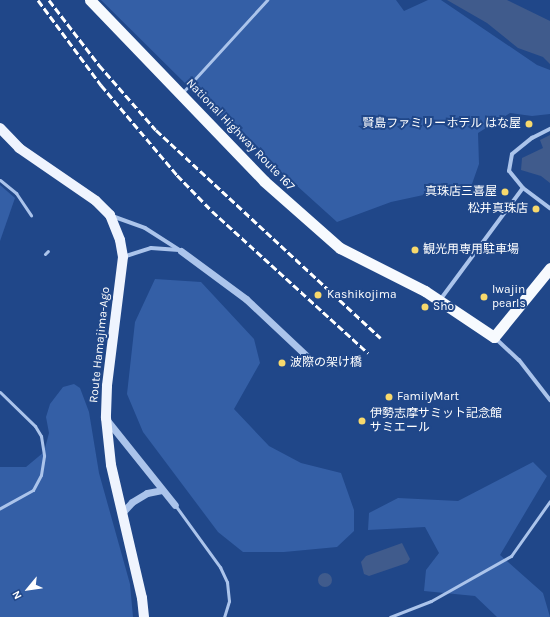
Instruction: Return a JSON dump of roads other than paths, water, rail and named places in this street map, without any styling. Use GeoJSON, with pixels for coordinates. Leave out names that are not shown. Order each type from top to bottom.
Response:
{"type":"FeatureCollection","features":[{"type":"Feature","properties":{"kind":"highway","name":"National Highway Route 167"},"geometry":{"type":"LineString","coordinates":[[90,0],[264,181],[340,248],[440,300],[494,337]]}},
{"type":"Feature","properties":{"kind":"highway"},"geometry":{"type":"LineString","coordinates":[[494,337],[550,268]]}},
{"type":"Feature","properties":{"kind":"main road","name":"Route Hamajima-Ago"},"geometry":{"type":"LineString","coordinates":[[0,128],[19,148],[96,201],[110,215],[120,240],[124,257],[107,386],[106,418],[111,465],[123,512],[144,617]]}},
{"type":"Feature","properties":{"kind":"street"},"geometry":{"type":"LineString","coordinates":[[550,129],[532,138],[512,154],[509,171],[523,188],[550,208]]}},
{"type":"Feature","properties":{"kind":"street"},"geometry":{"type":"LineString","coordinates":[[440,300],[523,188]]}},
{"type":"Feature","properties":{"kind":"street"},"geometry":{"type":"LineString","coordinates":[[110,215],[145,228],[181,250],[246,299],[313,362]]}},
{"type":"Feature","properties":{"kind":"street"},"geometry":{"type":"LineString","coordinates":[[124,257],[151,248],[181,250]]}},
{"type":"Feature","properties":{"kind":"street"},"geometry":{"type":"LineString","coordinates":[[494,337],[519,360],[550,400]]}},
{"type":"Feature","properties":{"kind":"street"},"geometry":{"type":"LineString","coordinates":[[106,418],[175,505]]}},
{"type":"Feature","properties":{"kind":"street"},"geometry":{"type":"LineString","coordinates":[[123,512],[132,502],[147,493],[162,490]]}},
{"type":"Feature","properties":{"kind":"lane"},"geometry":{"type":"LineString","coordinates":[[181,94],[267,0]]}},
{"type":"Feature","properties":{"kind":"lane"},"geometry":{"type":"LineString","coordinates":[[0,180],[16,193],[31,215]]}},
{"type":"Feature","properties":{"kind":"lane"},"geometry":{"type":"LineString","coordinates":[[0,392],[35,426],[41,436],[44,456],[41,475],[33,490],[0,508]]}},
{"type":"Feature","properties":{"kind":"lane"},"geometry":{"type":"LineString","coordinates":[[390,617],[431,602],[510,556],[550,501]]}},
{"type":"Feature","properties":{"kind":"lane"},"geometry":{"type":"LineString","coordinates":[[175,505],[220,567],[227,582],[229,601],[224,617]]}},
{"type":"Feature","properties":{"kind":"railway"},"geometry":{"type":"LineString","coordinates":[[38,0],[101,85],[177,175],[212,211],[368,353]]}},
{"type":"Feature","properties":{"kind":"railway"},"geometry":{"type":"LineString","coordinates":[[49,0],[99,65],[156,130],[381,338]]}},
{"type":"Feature","properties":{"kind":"place","name":"賢島ファミリーホテル はな屋"},"geometry":{"type":"Point","coordinates":[529,124]}},
{"type":"Feature","properties":{"kind":"place","name":"真珠店三喜屋"},"geometry":{"type":"Point","coordinates":[505,192]}},
{"type":"Feature","properties":{"kind":"place","name":"松井真珠店"},"geometry":{"type":"Point","coordinates":[536,209]}},
{"type":"Feature","properties":{"kind":"place","name":"観光用専用駐車場"},"geometry":{"type":"Point","coordinates":[415,250]}},
{"type":"Feature","properties":{"kind":"place","name":"Kashikojima"},"geometry":{"type":"Point","coordinates":[318,295]}},
{"type":"Feature","properties":{"kind":"place","name":"Iwajin pearls"},"geometry":{"type":"Point","coordinates":[484,297]}},
{"type":"Feature","properties":{"kind":"place","name":"Sho"},"geometry":{"type":"Point","coordinates":[425,307]}},
{"type":"Feature","properties":{"kind":"place","name":"波際の架け橋"},"geometry":{"type":"Point","coordinates":[282,363]}},
{"type":"Feature","properties":{"kind":"place","name":"FamilyMart"},"geometry":{"type":"Point","coordinates":[389,397]}},
{"type":"Feature","properties":{"kind":"place","name":"伊勢志摩サミット記念館 サミエール"},"geometry":{"type":"Point","coordinates":[362,421]}}]}
